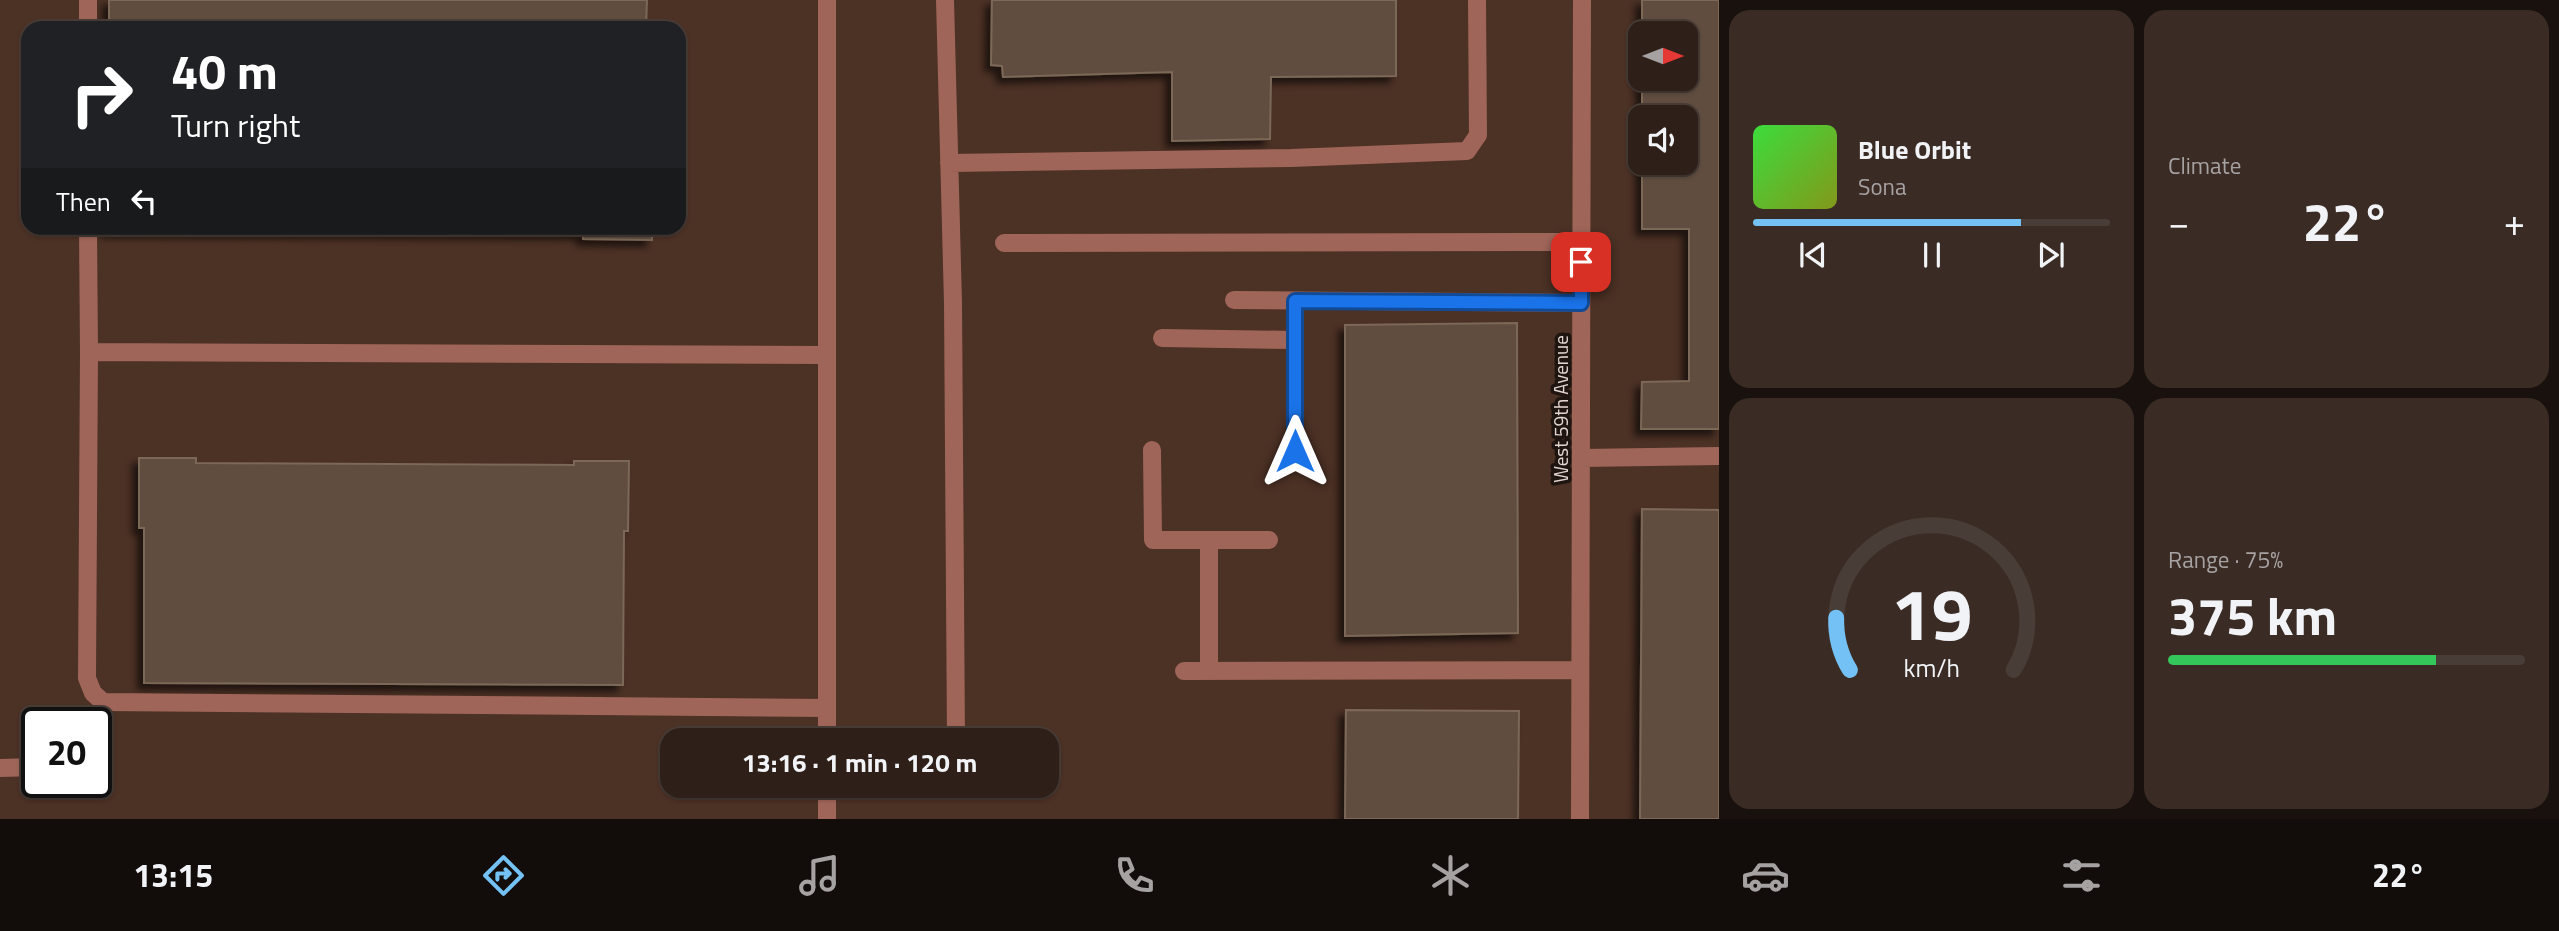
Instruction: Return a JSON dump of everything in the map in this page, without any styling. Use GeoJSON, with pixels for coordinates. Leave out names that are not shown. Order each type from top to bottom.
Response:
{"type":"FeatureCollection","features":[{"type":"Feature","properties":{"kind":"street"},"geometry":{"type":"LineString","coordinates":[[88,0],[88,21]]}},
{"type":"Feature","properties":{"kind":"street"},"geometry":{"type":"LineString","coordinates":[[827,0],[827,728]]}},
{"type":"Feature","properties":{"kind":"street"},"geometry":{"type":"LineString","coordinates":[[944,0],[953,331],[956,728]]}},
{"type":"Feature","properties":{"kind":"street"},"geometry":{"type":"LineString","coordinates":[[949,163],[1291,159],[1467,150],[1478,135],[1477,0]]}},
{"type":"Feature","properties":{"kind":"street","name":"West 59th Avenue"},"geometry":{"type":"LineString","coordinates":[[1580,819],[1581,0]]}},
{"type":"Feature","properties":{"kind":"street"},"geometry":{"type":"LineString","coordinates":[[88,235],[87,678],[93,693],[103,702],[827,708]]}},
{"type":"Feature","properties":{"kind":"street"},"geometry":{"type":"LineString","coordinates":[[1004,243],[1581,242]]}},
{"type":"Feature","properties":{"kind":"street"},"geometry":{"type":"LineString","coordinates":[[1234,300],[1581,303]]}},
{"type":"Feature","properties":{"kind":"street"},"geometry":{"type":"LineString","coordinates":[[1295,301],[1295,451]]}},
{"type":"Feature","properties":{"kind":"street"},"geometry":{"type":"LineString","coordinates":[[1162,338],[1295,340]]}},
{"type":"Feature","properties":{"kind":"street"},"geometry":{"type":"LineString","coordinates":[[89,352],[827,355]]}},
{"type":"Feature","properties":{"kind":"street"},"geometry":{"type":"LineString","coordinates":[[1152,450],[1153,540],[1269,540]]}},
{"type":"Feature","properties":{"kind":"street"},"geometry":{"type":"LineString","coordinates":[[1581,458],[1719,456]]}},
{"type":"Feature","properties":{"kind":"street"},"geometry":{"type":"LineString","coordinates":[[1209,540],[1209,671]]}},
{"type":"Feature","properties":{"kind":"street"},"geometry":{"type":"LineString","coordinates":[[1184,671],[1580,670]]}},
{"type":"Feature","properties":{"kind":"street"},"geometry":{"type":"LineString","coordinates":[[0,768],[21,767]]}},
{"type":"Feature","properties":{"kind":"street"},"geometry":{"type":"LineString","coordinates":[[827,798],[827,819]]}},
{"type":"Feature","properties":{"kind":"shaded area"},"geometry":{"type":"Polygon","coordinates":[[[0,0],[1719,0],[1719,819],[0,819],[0,0]]]}},
{"type":"Feature","properties":{"kind":"building"},"geometry":{"type":"Polygon","coordinates":[[[109,0],[647,0],[646,21],[109,21],[109,0]]]}},
{"type":"Feature","properties":{"kind":"building"},"geometry":{"type":"Polygon","coordinates":[[[992,0],[1396,0],[1396,76],[1271,77],[1270,139],[1172,141],[1172,72],[1003,77],[1002,66],[991,65],[992,0]]]}},
{"type":"Feature","properties":{"kind":"building"},"geometry":{"type":"Polygon","coordinates":[[[1642,0],[1719,0],[1719,429],[1641,429],[1642,382],[1689,381],[1689,229],[1642,229],[1642,175],[1698,175],[1698,105],[1642,105],[1642,91],[1698,91],[1698,21],[1642,21],[1642,0]]]}},
{"type":"Feature","properties":{"kind":"building"},"geometry":{"type":"Polygon","coordinates":[[[583,235],[652,235],[652,240],[583,239],[583,235]]]}},
{"type":"Feature","properties":{"kind":"building"},"geometry":{"type":"Polygon","coordinates":[[[1517,323],[1518,633],[1345,636],[1345,325],[1517,323]]]}},
{"type":"Feature","properties":{"kind":"building"},"geometry":{"type":"Polygon","coordinates":[[[139,458],[196,458],[196,463],[574,465],[574,461],[629,461],[628,531],[624,531],[623,685],[144,683],[144,528],[139,528],[139,458]]]}},
{"type":"Feature","properties":{"kind":"building"},"geometry":{"type":"Polygon","coordinates":[[[1642,509],[1719,510],[1719,819],[1640,819],[1642,509]]]}},
{"type":"Feature","properties":{"kind":"building"},"geometry":{"type":"Polygon","coordinates":[[[1346,710],[1519,711],[1518,819],[1345,819],[1346,710]]]}},
{"type":"Feature","properties":{"kind":"route"},"geometry":{"type":"LineString","coordinates":[[1295,451],[1295,301],[1581,303],[1581,262]]}}]}
